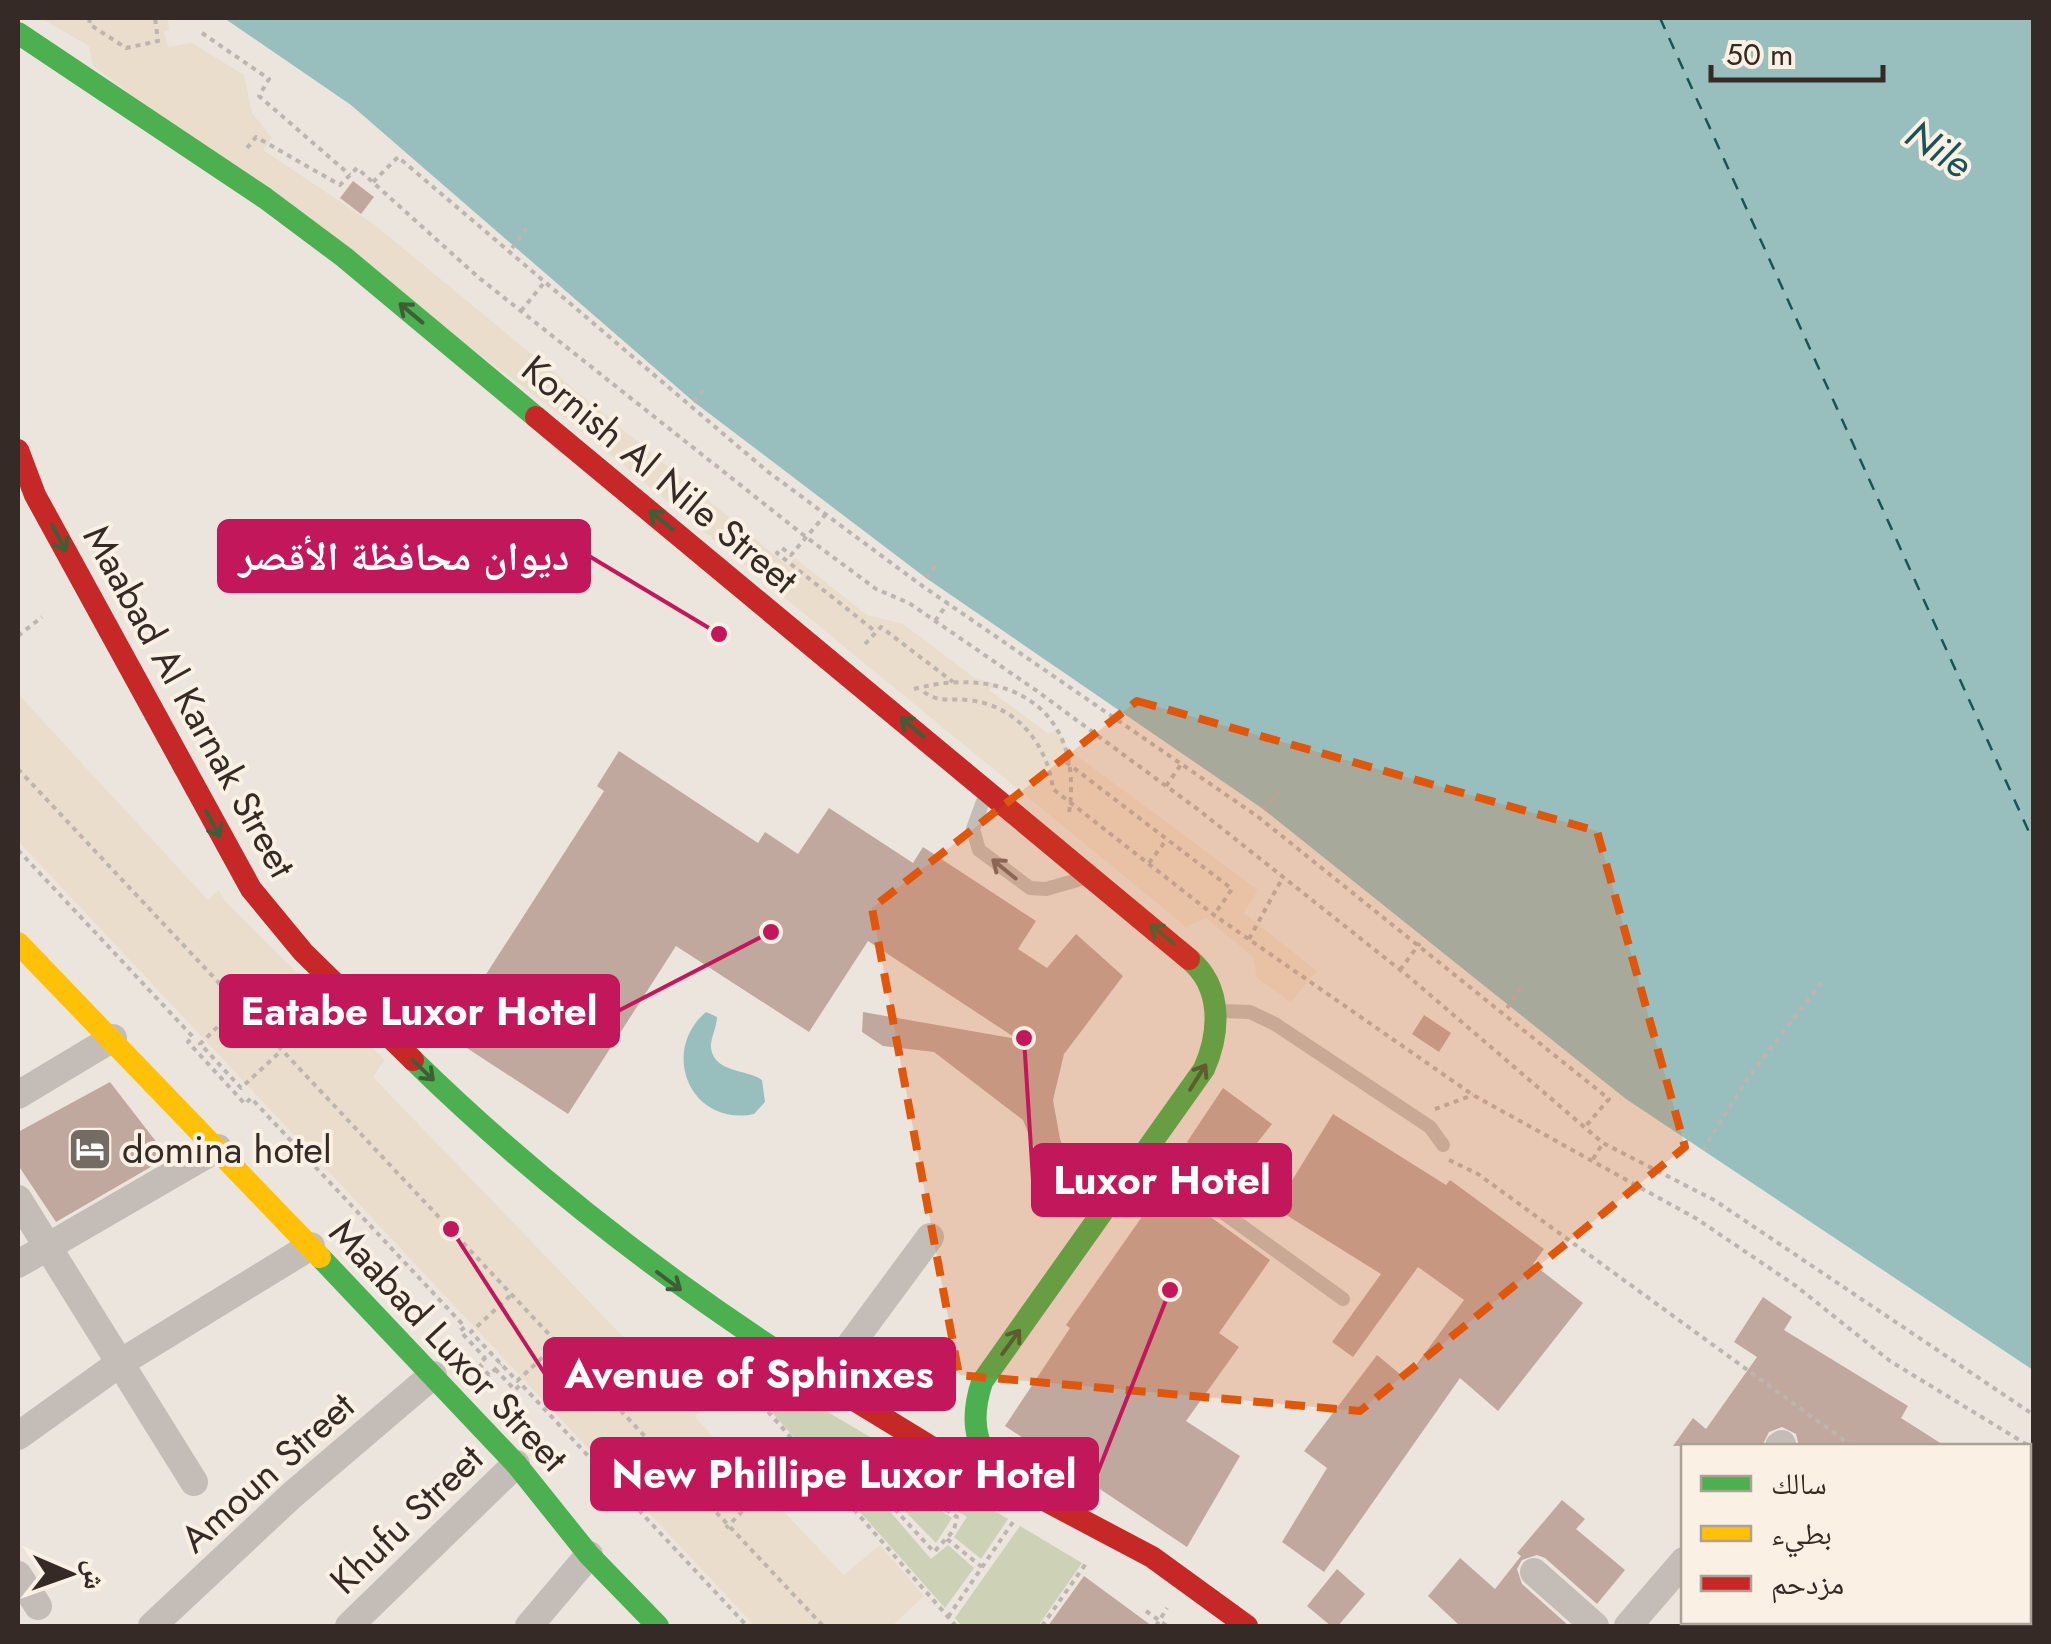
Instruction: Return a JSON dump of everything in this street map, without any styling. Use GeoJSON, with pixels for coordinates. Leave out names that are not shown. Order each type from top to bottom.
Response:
{"type":"FeatureCollection","features":[{"type":"Feature","properties":{"kind":"main road","name":"Kornish Al Nile Street"},"geometry":{"type":"LineString","coordinates":[[24,46],[318,237],[1191,957],[1208,982],[1217,1011]]}},
{"type":"Feature","properties":{"kind":"main road","name":"Maabad Al Karnak Street"},"geometry":{"type":"LineString","coordinates":[[18,450],[36,496],[229,854],[284,931],[501,1146],[682,1291],[823,1382],[959,1464],[1022,1489],[1152,1557],[1247,1626]]}},
{"type":"Feature","properties":{"kind":"main road","name":"Maabad Luxor Street"},"geometry":{"type":"LineString","coordinates":[[18,943],[433,1375],[516,1464],[589,1555],[658,1626]]}},
{"type":"Feature","properties":{"kind":"main road"},"geometry":{"type":"LineString","coordinates":[[953,1407],[982,1382],[1204,1069],[1215,1041],[1217,1011]]}},
{"type":"Feature","properties":{"kind":"main road"},"geometry":{"type":"LineString","coordinates":[[982,1382],[974,1404],[973,1434],[986,1462],[1022,1489]]}},
{"type":"Feature","properties":{"kind":"main road"},"geometry":{"type":"LineString","coordinates":[[903,1431],[929,1423]]}},
{"type":"Feature","properties":{"kind":"street"},"geometry":{"type":"LineString","coordinates":[[18,1095],[113,1038]]}},
{"type":"Feature","properties":{"kind":"street"},"geometry":{"type":"LineString","coordinates":[[18,1264],[218,1148]]}},
{"type":"Feature","properties":{"kind":"street"},"geometry":{"type":"LineString","coordinates":[[18,1198],[194,1482]]}},
{"type":"Feature","properties":{"kind":"street"},"geometry":{"type":"LineString","coordinates":[[823,1382],[930,1237]]}},
{"type":"Feature","properties":{"kind":"street"},"geometry":{"type":"LineString","coordinates":[[18,1436],[120,1363],[311,1246]]}},
{"type":"Feature","properties":{"kind":"street","name":"Amoun Street"},"geometry":{"type":"LineString","coordinates":[[152,1626],[291,1496],[433,1375]]}},
{"type":"Feature","properties":{"kind":"street","name":"Khufu Street"},"geometry":{"type":"LineString","coordinates":[[349,1626],[516,1464]]}},
{"type":"Feature","properties":{"kind":"street"},"geometry":{"type":"LineString","coordinates":[[530,1626],[589,1555]]}},
{"type":"Feature","properties":{"kind":"street"},"geometry":{"type":"LineString","coordinates":[[1628,1626],[1681,1564]]}},
{"type":"Feature","properties":{"kind":"street"},"geometry":{"type":"LineString","coordinates":[[1534,1572],[1595,1626]]}},
{"type":"Feature","properties":{"kind":"street"},"geometry":{"type":"LineString","coordinates":[[18,1575],[38,1606]]}},
{"type":"Feature","properties":{"kind":"lane"},"geometry":{"type":"LineString","coordinates":[[987,790],[973,829],[979,850],[1030,888],[1046,889],[1091,876]]}},
{"type":"Feature","properties":{"kind":"lane"},"geometry":{"type":"LineString","coordinates":[[1217,1011],[1262,1017],[1421,1121],[1442,1145]]}},
{"type":"Feature","properties":{"kind":"lane"},"geometry":{"type":"LineString","coordinates":[[1145,1156],[1344,1299]]}},
{"type":"Feature","properties":{"kind":"path"},"geometry":{"type":"LineString","coordinates":[[90,18],[90,24],[126,48],[158,42],[155,18]]}},
{"type":"Feature","properties":{"kind":"path"},"geometry":{"type":"LineString","coordinates":[[202,33],[269,78],[258,96],[350,175]]}},
{"type":"Feature","properties":{"kind":"path"},"geometry":{"type":"LineString","coordinates":[[246,148],[256,138],[340,186],[357,168],[520,311],[806,537],[876,589],[909,603],[1037,691],[1166,786],[1400,970],[1603,1143],[1714,1200],[2034,1415]]}},
{"type":"Feature","properties":{"kind":"path"},"geometry":{"type":"LineString","coordinates":[[373,182],[398,157],[542,284],[767,471],[1182,763],[1420,943],[1609,1099],[1585,1127]]}},
{"type":"Feature","properties":{"kind":"path"},"geometry":{"type":"LineString","coordinates":[[512,248],[528,227]]}},
{"type":"Feature","properties":{"kind":"path"},"geometry":{"type":"LineString","coordinates":[[520,311],[542,284]]}},
{"type":"Feature","properties":{"kind":"path"},"geometry":{"type":"LineString","coordinates":[[694,402],[704,389]]}},
{"type":"Feature","properties":{"kind":"path"},"geometry":{"type":"LineString","coordinates":[[826,514],[791,556],[782,548],[778,553],[876,632]]}},
{"type":"Feature","properties":{"kind":"path"},"geometry":{"type":"LineString","coordinates":[[926,578],[938,563]]}},
{"type":"Feature","properties":{"kind":"path"},"geometry":{"type":"LineString","coordinates":[[935,622],[948,602]]}},
{"type":"Feature","properties":{"kind":"path"},"geometry":{"type":"LineString","coordinates":[[18,636],[42,617]]}},
{"type":"Feature","properties":{"kind":"path"},"geometry":{"type":"LineString","coordinates":[[865,644],[880,626],[953,682]]}},
{"type":"Feature","properties":{"kind":"path"},"geometry":{"type":"LineString","coordinates":[[852,634],[878,655]]}},
{"type":"Feature","properties":{"kind":"path"},"geometry":{"type":"LineString","coordinates":[[905,677],[935,700],[984,702],[1014,717],[1045,756],[1052,789],[1214,915],[1473,1095],[1697,1219],[1796,1286],[1890,1362],[2026,1444]]}},
{"type":"Feature","properties":{"kind":"path"},"geometry":{"type":"LineString","coordinates":[[882,702],[919,688],[953,682],[1003,686],[1031,698],[1048,718],[1066,762],[1070,803],[1059,850]]}},
{"type":"Feature","properties":{"kind":"path"},"geometry":{"type":"LineString","coordinates":[[1031,698],[1037,691]]}},
{"type":"Feature","properties":{"kind":"path"},"geometry":{"type":"LineString","coordinates":[[1066,762],[1232,888],[1214,915]]}},
{"type":"Feature","properties":{"kind":"path"},"geometry":{"type":"LineString","coordinates":[[1166,786],[1182,763]]}},
{"type":"Feature","properties":{"kind":"path"},"geometry":{"type":"LineString","coordinates":[[18,769],[726,1528],[823,1626]]}},
{"type":"Feature","properties":{"kind":"path"},"geometry":{"type":"LineString","coordinates":[[1263,809],[1279,793]]}},
{"type":"Feature","properties":{"kind":"path"},"geometry":{"type":"LineString","coordinates":[[1149,864],[1167,839]]}},
{"type":"Feature","properties":{"kind":"path"},"geometry":{"type":"LineString","coordinates":[[18,850],[194,1037],[188,1042],[213,1070],[245,1104],[251,1098],[465,1326],[460,1331],[485,1358]]}},
{"type":"Feature","properties":{"kind":"path"},"geometry":{"type":"LineString","coordinates":[[1249,939],[1283,877]]}},
{"type":"Feature","properties":{"kind":"path"},"geometry":{"type":"LineString","coordinates":[[1400,970],[1420,943]]}},
{"type":"Feature","properties":{"kind":"path"},"geometry":{"type":"LineString","coordinates":[[1703,1150],[1750,1074],[1822,982]]}},
{"type":"Feature","properties":{"kind":"path"},"geometry":{"type":"LineString","coordinates":[[1507,1008],[1523,985]]}},
{"type":"Feature","properties":{"kind":"path"},"geometry":{"type":"LineString","coordinates":[[239,1006],[200,1044],[219,1064],[242,1088],[282,1051]]}},
{"type":"Feature","properties":{"kind":"path"},"geometry":{"type":"LineString","coordinates":[[213,1070],[219,1064]]}},
{"type":"Feature","properties":{"kind":"path"},"geometry":{"type":"LineString","coordinates":[[1421,1121],[1453,1099],[1473,1095]]}},
{"type":"Feature","properties":{"kind":"path"},"geometry":{"type":"LineString","coordinates":[[1593,1158],[1603,1143]]}},
{"type":"Feature","properties":{"kind":"path"},"geometry":{"type":"LineString","coordinates":[[1442,1145],[1448,1160],[1478,1174],[1849,1444]]}},
{"type":"Feature","properties":{"kind":"path"},"geometry":{"type":"LineString","coordinates":[[510,1296],[471,1332],[501,1364],[517,1381],[556,1345]]}},
{"type":"Feature","properties":{"kind":"path"},"geometry":{"type":"LineString","coordinates":[[491,1353],[479,1364],[489,1375],[501,1364]]}},
{"type":"Feature","properties":{"kind":"path"},"geometry":{"type":"LineString","coordinates":[[721,1358],[956,1626]]}},
{"type":"Feature","properties":{"kind":"path"},"geometry":{"type":"LineString","coordinates":[[495,1369],[515,1390],[521,1384],[747,1626]]}},
{"type":"Feature","properties":{"kind":"path"},"geometry":{"type":"LineString","coordinates":[[745,1463],[760,1449],[771,1461],[756,1475]]}},
{"type":"Feature","properties":{"kind":"path"},"geometry":{"type":"LineString","coordinates":[[692,1491],[734,1451],[766,1487],[726,1528]]}},
{"type":"Feature","properties":{"kind":"path"},"geometry":{"type":"LineString","coordinates":[[896,1476],[957,1516],[947,1539],[934,1552],[929,1550],[882,1496],[889,1478],[896,1476]]}},
{"type":"Feature","properties":{"kind":"path"},"geometry":{"type":"LineString","coordinates":[[948,1617],[982,1567],[1022,1489]]}},
{"type":"Feature","properties":{"kind":"path"},"geometry":{"type":"LineString","coordinates":[[947,1539],[982,1567]]}},
{"type":"Feature","properties":{"kind":"path"},"geometry":{"type":"LineString","coordinates":[[1042,1626],[1087,1561],[1072,1553]]}},
{"type":"Feature","properties":{"kind":"path"},"geometry":{"type":"LineString","coordinates":[[1157,1624],[1172,1601]]}},
{"type":"Feature","properties":{"kind":"path"},"geometry":{"type":"LineString","coordinates":[[1146,1611],[1157,1624],[1167,1626]]}},
{"type":"Feature","properties":{"kind":"highlighted area"},"geometry":{"type":"Polygon","coordinates":[[[1137,701],[1597,831],[1685,1147],[1360,1411],[959,1375],[872,908],[1137,701]]]}},
{"type":"Feature","properties":{"kind":"green space"},"geometry":{"type":"Polygon","coordinates":[[[727,1353],[894,1451],[874,1493],[931,1559],[948,1545],[974,1568],[945,1608],[722,1356],[727,1353]]]}},
{"type":"Feature","properties":{"kind":"green space"},"geometry":{"type":"Polygon","coordinates":[[[899,1454],[1008,1519],[981,1559],[954,1537],[967,1517],[896,1472],[891,1464],[899,1454]]]}},
{"type":"Feature","properties":{"kind":"green space"},"geometry":{"type":"Polygon","coordinates":[[[898,1482],[952,1518],[936,1543],[889,1495],[890,1483],[898,1482]]]}},
{"type":"Feature","properties":{"kind":"green space"},"geometry":{"type":"Polygon","coordinates":[[[1020,1526],[1082,1563],[1038,1626],[962,1626],[955,1618],[1020,1526]]]}},
{"type":"Feature","properties":{"kind":"shaded area"},"geometry":{"type":"Polygon","coordinates":[[[41,18],[168,18],[169,30],[164,32],[168,47],[192,43],[244,75],[252,113],[272,138],[263,150],[375,225],[788,566],[795,558],[867,615],[903,624],[976,679],[991,682],[994,687],[989,690],[1049,734],[1057,729],[1069,750],[1258,890],[1244,913],[1317,971],[1291,1002],[1257,978],[1253,957],[1206,918],[1186,927],[574,425],[93,66],[89,46],[41,18]]]}},
{"type":"Feature","properties":{"kind":"shaded area"},"geometry":{"type":"Polygon","coordinates":[[[18,694],[208,900],[219,890],[225,901],[385,1060],[373,1077],[631,1345],[637,1341],[702,1408],[695,1417],[728,1453],[734,1447],[770,1488],[766,1493],[844,1575],[880,1545],[924,1596],[892,1626],[755,1626],[18,841],[18,694]]]}},
{"type":"Feature","properties":{"kind":"water","name":"Nile"},"geometry":{"type":"Polygon","coordinates":[[[224,18],[2033,18],[2033,1370],[1626,1099],[1263,809],[926,578],[694,402],[351,105],[224,18]]]}},
{"type":"Feature","properties":{"kind":"water"},"geometry":{"type":"Polygon","coordinates":[[[706,1012],[717,1017],[713,1056],[724,1066],[762,1080],[765,1102],[754,1114],[732,1115],[713,1109],[689,1083],[685,1047],[692,1028],[706,1012]]]}},
{"type":"Feature","properties":{"kind":"building"},"geometry":{"type":"Polygon","coordinates":[[[353,181],[374,197],[361,214],[340,198],[353,181]]]}},
{"type":"Feature","properties":{"kind":"building"},"geometry":{"type":"Polygon","coordinates":[[[619,751],[758,843],[765,832],[798,854],[829,808],[913,863],[923,847],[1036,921],[1018,949],[1047,968],[1076,934],[1123,976],[1064,1054],[1053,1100],[1060,1139],[1075,1180],[1049,1185],[1023,1120],[934,1052],[883,1046],[862,1032],[863,1012],[1017,1039],[868,941],[809,1032],[676,946],[568,1114],[447,1035],[604,791],[597,786],[619,751]]]}},
{"type":"Feature","properties":{"kind":"building"},"geometry":{"type":"Polygon","coordinates":[[[1424,1015],[1451,1033],[1439,1052],[1412,1034],[1424,1015]]]}},
{"type":"Feature","properties":{"kind":"building","name":"domina hotel"},"geometry":{"type":"Polygon","coordinates":[[[110,1082],[168,1157],[56,1222],[18,1165],[18,1132],[110,1082]]]}},
{"type":"Feature","properties":{"kind":"building"},"geometry":{"type":"Polygon","coordinates":[[[1223,1088],[1272,1124],[1231,1176],[1187,1142],[1223,1088]]]}},
{"type":"Feature","properties":{"kind":"building"},"geometry":{"type":"Polygon","coordinates":[[[1333,1114],[1446,1185],[1450,1180],[1544,1249],[1533,1264],[1583,1303],[1498,1411],[1460,1378],[1324,1572],[1282,1542],[1327,1468],[1304,1451],[1377,1355],[1406,1379],[1464,1300],[1418,1267],[1353,1357],[1332,1342],[1381,1274],[1275,1208],[1333,1114]]]}},
{"type":"Feature","properties":{"kind":"building"},"geometry":{"type":"Polygon","coordinates":[[[1165,1184],[1270,1260],[1219,1333],[1239,1347],[1186,1421],[1240,1456],[1187,1547],[1005,1426],[1070,1328],[1066,1325],[1165,1184]]]}},
{"type":"Feature","properties":{"kind":"building"},"geometry":{"type":"Polygon","coordinates":[[[1763,1297],[1792,1317],[1784,1330],[1908,1406],[1901,1418],[1942,1444],[1798,1444],[1796,1434],[1782,1427],[1769,1432],[1763,1444],[1673,1446],[1693,1418],[1706,1429],[1757,1357],[1734,1342],[1763,1297]]]}},
{"type":"Feature","properties":{"kind":"building"},"geometry":{"type":"Polygon","coordinates":[[[1562,1500],[1585,1519],[1576,1529],[1625,1570],[1597,1604],[1545,1558],[1537,1555],[1522,1560],[1517,1569],[1522,1584],[1569,1626],[1460,1626],[1428,1596],[1460,1558],[1495,1589],[1521,1556],[1517,1553],[1562,1500]]]}},
{"type":"Feature","properties":{"kind":"building"},"geometry":{"type":"Polygon","coordinates":[[[1337,1569],[1365,1594],[1338,1626],[1331,1626],[1307,1606],[1337,1569]]]}},
{"type":"Feature","properties":{"kind":"building"},"geometry":{"type":"Polygon","coordinates":[[[1084,1576],[1152,1626],[1048,1626],[1084,1576]]]}},
{"type":"Feature","properties":{"kind":"ferry route"},"geometry":{"type":"LineString","coordinates":[[1660,18],[2034,843]]}},
{"type":"Feature","properties":{"kind":"traffic: fast"},"geometry":{"type":"LineString","coordinates":[[18,33],[265,198],[344,257],[536,417]]}},
{"type":"Feature","properties":{"kind":"traffic: fast"},"geometry":{"type":"LineString","coordinates":[[1012,1483],[990,1461],[978,1438],[976,1412],[982,1382],[1204,1069],[1213,1041],[1215,1011],[1208,983],[1189,959]]}},
{"type":"Feature","properties":{"kind":"traffic: fast"},"geometry":{"type":"LineString","coordinates":[[413,1060],[514,1153],[620,1240],[731,1320],[846,1395]]}},
{"type":"Feature","properties":{"kind":"traffic: fast"},"geometry":{"type":"LineString","coordinates":[[320,1257],[516,1464],[589,1555],[658,1626]]}},
{"type":"Feature","properties":{"kind":"traffic: slow"},"geometry":{"type":"LineString","coordinates":[[18,943],[320,1257]]}},
{"type":"Feature","properties":{"kind":"traffic: jam"},"geometry":{"type":"LineString","coordinates":[[536,417],[1189,959]]}},
{"type":"Feature","properties":{"kind":"traffic: jam"},"geometry":{"type":"LineString","coordinates":[[18,450],[35,495],[251,889],[303,952],[413,1060]]}},
{"type":"Feature","properties":{"kind":"traffic: jam"},"geometry":{"type":"LineString","coordinates":[[846,1395],[959,1464],[1012,1483],[1152,1557],[1247,1626]]}},
{"type":"Feature","properties":{"kind":"place","name":"ديوان محافظة الأقصر"},"geometry":{"type":"Point","coordinates":[719,634]}},
{"type":"Feature","properties":{"kind":"place","name":"Eatabe Luxor Hotel"},"geometry":{"type":"Point","coordinates":[771,932]}},
{"type":"Feature","properties":{"kind":"place","name":"Luxor Hotel"},"geometry":{"type":"Point","coordinates":[1024,1038]}},
{"type":"Feature","properties":{"kind":"place","name":"domina hotel"},"geometry":{"type":"Point","coordinates":[90,1149]}},
{"type":"Feature","properties":{"kind":"place","name":"Avenue of Sphinxes"},"geometry":{"type":"Point","coordinates":[451,1229]}},
{"type":"Feature","properties":{"kind":"place","name":"New Phillipe Luxor Hotel"},"geometry":{"type":"Point","coordinates":[1170,1290]}}]}
